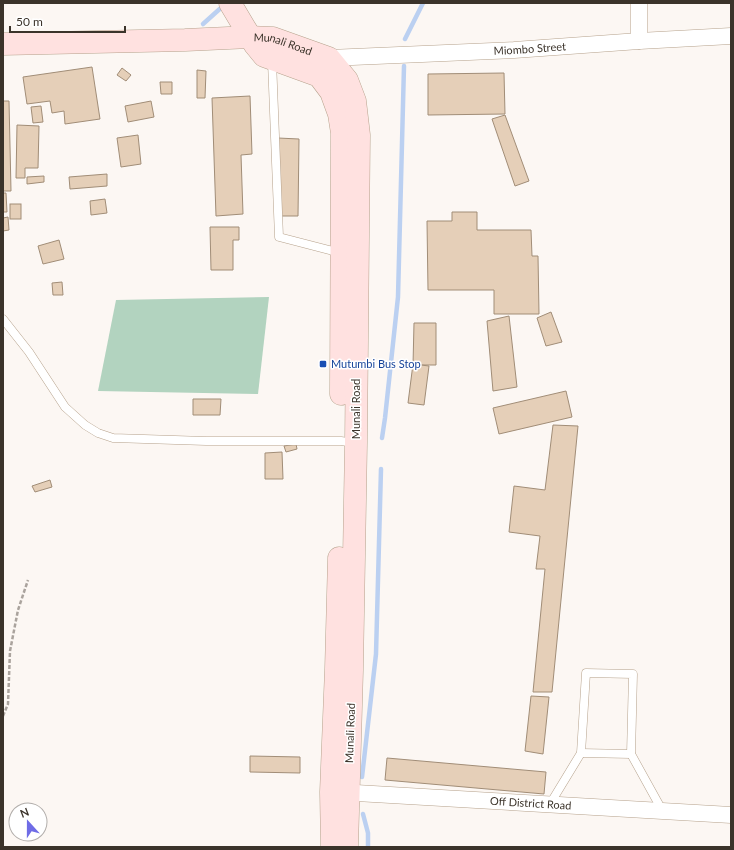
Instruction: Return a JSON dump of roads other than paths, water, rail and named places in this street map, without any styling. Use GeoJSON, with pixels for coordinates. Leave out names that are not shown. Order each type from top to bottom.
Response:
{"type":"FeatureCollection","features":[{"type":"Feature","properties":{"kind":"main road"},"geometry":{"type":"LineString","coordinates":[[3,44],[250,37],[230,3]]}},
{"type":"Feature","properties":{"kind":"main road","name":"Munali Road"},"geometry":{"type":"LineString","coordinates":[[250,37],[273,38],[329,58],[347,80],[355,101],[359,135],[349,442],[336,669],[340,792],[347,847]]}},
{"type":"Feature","properties":{"kind":"main road","name":"Munali Road"},"geometry":{"type":"LineString","coordinates":[[250,37],[264,56],[319,76],[330,92],[339,114],[342,133],[342,253],[349,442]]}},
{"type":"Feature","properties":{"kind":"main road","name":"Munali Road"},"geometry":{"type":"LineString","coordinates":[[332,847],[340,792]]}},
{"type":"Feature","properties":{"kind":"street"},"geometry":{"type":"LineString","coordinates":[[639,3],[639,41]]}},
{"type":"Feature","properties":{"kind":"street","name":"Miombo Street"},"geometry":{"type":"LineString","coordinates":[[329,58],[514,50],[731,36]]}},
{"type":"Feature","properties":{"kind":"street","name":"Off District Road"},"geometry":{"type":"LineString","coordinates":[[340,792],[731,815]]}},
{"type":"Feature","properties":{"kind":"lane"},"geometry":{"type":"LineString","coordinates":[[272,59],[279,237],[342,253]]}},
{"type":"Feature","properties":{"kind":"lane"},"geometry":{"type":"LineString","coordinates":[[3,319],[29,352],[66,407],[85,425],[98,433],[113,438],[206,441],[349,442]]}},
{"type":"Feature","properties":{"kind":"lane"},"geometry":{"type":"LineString","coordinates":[[550,804],[581,753],[586,673],[633,674],[631,754],[662,810]]}},
{"type":"Feature","properties":{"kind":"lane"},"geometry":{"type":"LineString","coordinates":[[581,753],[631,754]]}},
{"type":"Feature","properties":{"kind":"waterway"},"geometry":{"type":"LineString","coordinates":[[405,39],[423,3]]}},
{"type":"Feature","properties":{"kind":"waterway"},"geometry":{"type":"LineString","coordinates":[[203,24],[223,6]]}},
{"type":"Feature","properties":{"kind":"waterway"},"geometry":{"type":"LineString","coordinates":[[382,438],[398,297],[404,66]]}},
{"type":"Feature","properties":{"kind":"waterway"},"geometry":{"type":"LineString","coordinates":[[362,777],[376,654],[381,469]]}},
{"type":"Feature","properties":{"kind":"waterway"},"geometry":{"type":"LineString","coordinates":[[363,814],[368,833],[368,847]]}},
{"type":"Feature","properties":{"kind":"place","name":"Mutumbi Bus Stop"},"geometry":{"type":"Point","coordinates":[323,364]}}]}
